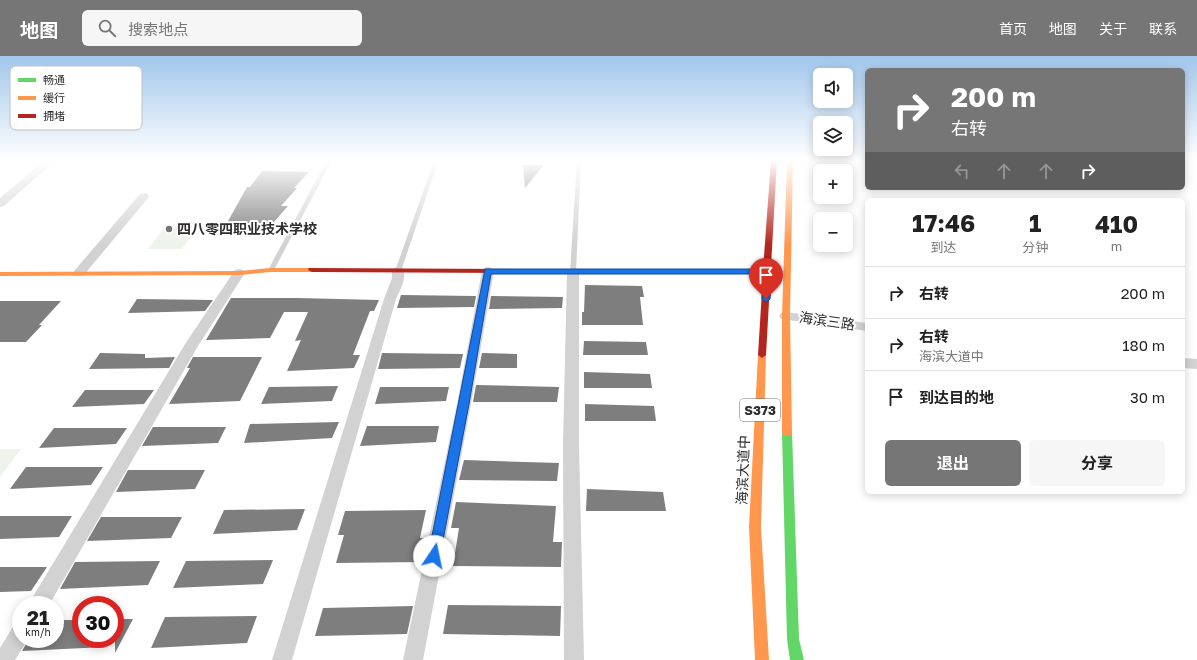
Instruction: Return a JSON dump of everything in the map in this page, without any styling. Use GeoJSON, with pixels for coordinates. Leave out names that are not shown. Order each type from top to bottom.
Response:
{"type":"FeatureCollection","features":[{"type":"Feature","properties":{"kind":"main road","name":"海滨大道中"},"geometry":{"type":"LineString","coordinates":[[762,660],[755,527],[762,353],[772,188]]}},
{"type":"Feature","properties":{"kind":"main road","name":"S373"},"geometry":{"type":"LineString","coordinates":[[789,188],[786,316],[787,465],[793,639],[797,660]]}},
{"type":"Feature","properties":{"kind":"main road"},"geometry":{"type":"LineString","coordinates":[[0,274],[239,273],[271,270],[768,272]]}},
{"type":"Feature","properties":{"kind":"street"},"geometry":{"type":"LineString","coordinates":[[0,204],[18,188]]}},
{"type":"Feature","properties":{"kind":"street"},"geometry":{"type":"LineString","coordinates":[[80,273],[144,196]]}},
{"type":"Feature","properties":{"kind":"street"},"geometry":{"type":"LineString","coordinates":[[282,660],[390,299],[398,278],[398,271]]}},
{"type":"Feature","properties":{"kind":"street"},"geometry":{"type":"LineString","coordinates":[[413,660],[464,404],[488,271]]}},
{"type":"Feature","properties":{"kind":"street"},"geometry":{"type":"LineString","coordinates":[[573,272],[571,445],[574,660]]}},
{"type":"Feature","properties":{"kind":"street"},"geometry":{"type":"LineString","coordinates":[[43,596],[192,344],[239,273]]}},
{"type":"Feature","properties":{"kind":"street","name":"海滨三路"},"geometry":{"type":"LineString","coordinates":[[786,316],[865,326]]}},
{"type":"Feature","properties":{"kind":"street"},"geometry":{"type":"LineString","coordinates":[[1185,363],[1197,364]]}},
{"type":"Feature","properties":{"kind":"street"},"geometry":{"type":"LineString","coordinates":[[4,660],[12,647]]}},
{"type":"Feature","properties":{"kind":"lane"},"geometry":{"type":"LineString","coordinates":[[271,270],[315,188]]}},
{"type":"Feature","properties":{"kind":"lane"},"geometry":{"type":"LineString","coordinates":[[398,271],[427,188]]}},
{"type":"Feature","properties":{"kind":"lane"},"geometry":{"type":"LineString","coordinates":[[573,272],[577,188]]}},
{"type":"Feature","properties":{"kind":"shaded area"},"geometry":{"type":"Polygon","coordinates":[[[198,227],[182,249],[148,249],[164,228],[198,227]]]}},
{"type":"Feature","properties":{"kind":"shaded area"},"geometry":{"type":"Polygon","coordinates":[[[0,449],[21,449],[0,477],[0,449]]]}},
{"type":"Feature","properties":{"kind":"building"},"geometry":{"type":"Polygon","coordinates":[[[246,188],[297,188],[281,206],[288,206],[265,232],[217,232],[222,222],[227,223],[246,188]]]}},
{"type":"Feature","properties":{"kind":"building"},"geometry":{"type":"Polygon","coordinates":[[[585,285],[642,286],[644,297],[640,297],[643,325],[582,325],[585,285]]]}},
{"type":"Feature","properties":{"kind":"building"},"geometry":{"type":"Polygon","coordinates":[[[401,295],[476,296],[474,307],[397,308],[401,295]]]}},
{"type":"Feature","properties":{"kind":"building"},"geometry":{"type":"Polygon","coordinates":[[[491,296],[563,297],[562,308],[489,309],[491,296]]]}},
{"type":"Feature","properties":{"kind":"building"},"geometry":{"type":"Polygon","coordinates":[[[231,298],[379,300],[374,311],[370,311],[353,355],[360,355],[354,368],[287,371],[301,340],[295,341],[308,312],[284,312],[270,338],[206,340],[231,298]]]}},
{"type":"Feature","properties":{"kind":"building"},"geometry":{"type":"Polygon","coordinates":[[[137,299],[213,300],[205,311],[128,313],[137,299]]]}},
{"type":"Feature","properties":{"kind":"building"},"geometry":{"type":"Polygon","coordinates":[[[0,301],[61,301],[26,342],[0,342],[0,301]]]}},
{"type":"Feature","properties":{"kind":"building"},"geometry":{"type":"Polygon","coordinates":[[[584,341],[646,342],[648,355],[583,355],[584,341]]]}},
{"type":"Feature","properties":{"kind":"building"},"geometry":{"type":"Polygon","coordinates":[[[100,353],[145,354],[145,358],[175,357],[169,368],[89,369],[100,353]]]}},
{"type":"Feature","properties":{"kind":"building"},"geometry":{"type":"Polygon","coordinates":[[[382,353],[463,354],[460,368],[378,369],[382,353]]]}},
{"type":"Feature","properties":{"kind":"building"},"geometry":{"type":"Polygon","coordinates":[[[482,353],[517,354],[517,368],[479,368],[482,353]]]}},
{"type":"Feature","properties":{"kind":"building"},"geometry":{"type":"Polygon","coordinates":[[[193,357],[262,357],[240,401],[169,404],[190,368],[187,368],[193,357]]]}},
{"type":"Feature","properties":{"kind":"building"},"geometry":{"type":"Polygon","coordinates":[[[584,372],[650,374],[652,388],[584,388],[584,372]]]}},
{"type":"Feature","properties":{"kind":"building"},"geometry":{"type":"Polygon","coordinates":[[[476,385],[559,387],[557,402],[473,402],[476,385]]]}},
{"type":"Feature","properties":{"kind":"building"},"geometry":{"type":"Polygon","coordinates":[[[338,386],[332,401],[261,404],[269,387],[338,386]]]}},
{"type":"Feature","properties":{"kind":"building"},"geometry":{"type":"Polygon","coordinates":[[[380,387],[449,387],[446,401],[375,404],[380,387]]]}},
{"type":"Feature","properties":{"kind":"building"},"geometry":{"type":"Polygon","coordinates":[[[85,390],[154,390],[144,404],[72,407],[85,390]]]}},
{"type":"Feature","properties":{"kind":"building"},"geometry":{"type":"Polygon","coordinates":[[[585,404],[654,406],[656,421],[585,421],[585,404]]]}},
{"type":"Feature","properties":{"kind":"building"},"geometry":{"type":"Polygon","coordinates":[[[339,422],[332,438],[244,443],[250,424],[339,422]]]}},
{"type":"Feature","properties":{"kind":"building"},"geometry":{"type":"Polygon","coordinates":[[[367,426],[439,426],[436,442],[360,446],[367,426]]]}},
{"type":"Feature","properties":{"kind":"building"},"geometry":{"type":"Polygon","coordinates":[[[153,427],[226,427],[218,443],[142,446],[153,427]]]}},
{"type":"Feature","properties":{"kind":"building"},"geometry":{"type":"Polygon","coordinates":[[[54,428],[127,428],[116,444],[39,448],[54,428]]]}},
{"type":"Feature","properties":{"kind":"building"},"geometry":{"type":"Polygon","coordinates":[[[464,460],[559,463],[557,481],[459,480],[464,460]]]}},
{"type":"Feature","properties":{"kind":"building"},"geometry":{"type":"Polygon","coordinates":[[[26,467],[103,467],[91,485],[10,489],[26,467]]]}},
{"type":"Feature","properties":{"kind":"building"},"geometry":{"type":"Polygon","coordinates":[[[128,470],[205,470],[195,489],[116,492],[128,470]]]}},
{"type":"Feature","properties":{"kind":"building"},"geometry":{"type":"Polygon","coordinates":[[[587,489],[663,492],[666,511],[586,511],[587,489]]]}},
{"type":"Feature","properties":{"kind":"building"},"geometry":{"type":"Polygon","coordinates":[[[456,502],[556,506],[553,542],[562,542],[561,567],[453,566],[459,528],[451,528],[456,502]]]}},
{"type":"Feature","properties":{"kind":"building"},"geometry":{"type":"Polygon","coordinates":[[[305,509],[297,530],[213,534],[224,510],[305,509]]]}},
{"type":"Feature","properties":{"kind":"building"},"geometry":{"type":"Polygon","coordinates":[[[426,510],[420,538],[427,538],[422,562],[336,563],[344,535],[338,535],[345,511],[426,510]]]}},
{"type":"Feature","properties":{"kind":"building"},"geometry":{"type":"Polygon","coordinates":[[[0,516],[72,516],[59,537],[0,539],[0,516]]]}},
{"type":"Feature","properties":{"kind":"building"},"geometry":{"type":"Polygon","coordinates":[[[101,517],[182,517],[171,538],[87,541],[101,517]]]}},
{"type":"Feature","properties":{"kind":"building"},"geometry":{"type":"Polygon","coordinates":[[[273,560],[263,584],[173,588],[186,561],[273,560]]]}},
{"type":"Feature","properties":{"kind":"building"},"geometry":{"type":"Polygon","coordinates":[[[160,561],[148,585],[60,589],[75,562],[160,561]]]}},
{"type":"Feature","properties":{"kind":"building"},"geometry":{"type":"Polygon","coordinates":[[[0,567],[47,567],[31,591],[0,592],[0,567]]]}},
{"type":"Feature","properties":{"kind":"building"},"geometry":{"type":"Polygon","coordinates":[[[448,605],[561,606],[560,636],[443,634],[448,605]]]}},
{"type":"Feature","properties":{"kind":"building"},"geometry":{"type":"Polygon","coordinates":[[[413,606],[407,634],[315,636],[323,608],[413,606]]]}},
{"type":"Feature","properties":{"kind":"building"},"geometry":{"type":"Polygon","coordinates":[[[257,616],[247,643],[151,648],[165,617],[257,616]]]}},
{"type":"Feature","properties":{"kind":"building"},"geometry":{"type":"Polygon","coordinates":[[[124,619],[133,619],[124,636],[124,619]]]}},
{"type":"Feature","properties":{"kind":"building"},"geometry":{"type":"Polygon","coordinates":[[[64,620],[72,620],[72,648],[84,648],[22,651],[24,648],[64,648],[64,620]]]}},
{"type":"Feature","properties":{"kind":"traffic: fast"},"geometry":{"type":"LineString","coordinates":[[787,432],[793,639],[797,660]]}},
{"type":"Feature","properties":{"kind":"traffic: slow"},"geometry":{"type":"LineString","coordinates":[[787,432],[786,316],[789,188]]}},
{"type":"Feature","properties":{"kind":"traffic: slow"},"geometry":{"type":"LineString","coordinates":[[0,274],[239,273],[271,270],[312,270]]}},
{"type":"Feature","properties":{"kind":"traffic: slow"},"geometry":{"type":"LineString","coordinates":[[511,271],[662,272]]}},
{"type":"Feature","properties":{"kind":"traffic: slow"},"geometry":{"type":"LineString","coordinates":[[762,355],[755,527],[762,660]]}},
{"type":"Feature","properties":{"kind":"traffic: jam"},"geometry":{"type":"LineString","coordinates":[[762,355],[772,188]]}},
{"type":"Feature","properties":{"kind":"traffic: jam"},"geometry":{"type":"LineString","coordinates":[[312,270],[511,271]]}},
{"type":"Feature","properties":{"kind":"traffic: jam"},"geometry":{"type":"LineString","coordinates":[[662,272],[768,272]]}},
{"type":"Feature","properties":{"kind":"place","name":"四八零四职业技术学校"},"geometry":{"type":"Point","coordinates":[169,229]}},
{"type":"Feature","properties":{"kind":"route"},"geometry":{"type":"LineString","coordinates":[[434,556],[488,271],[768,272],[766,299]]}}]}
